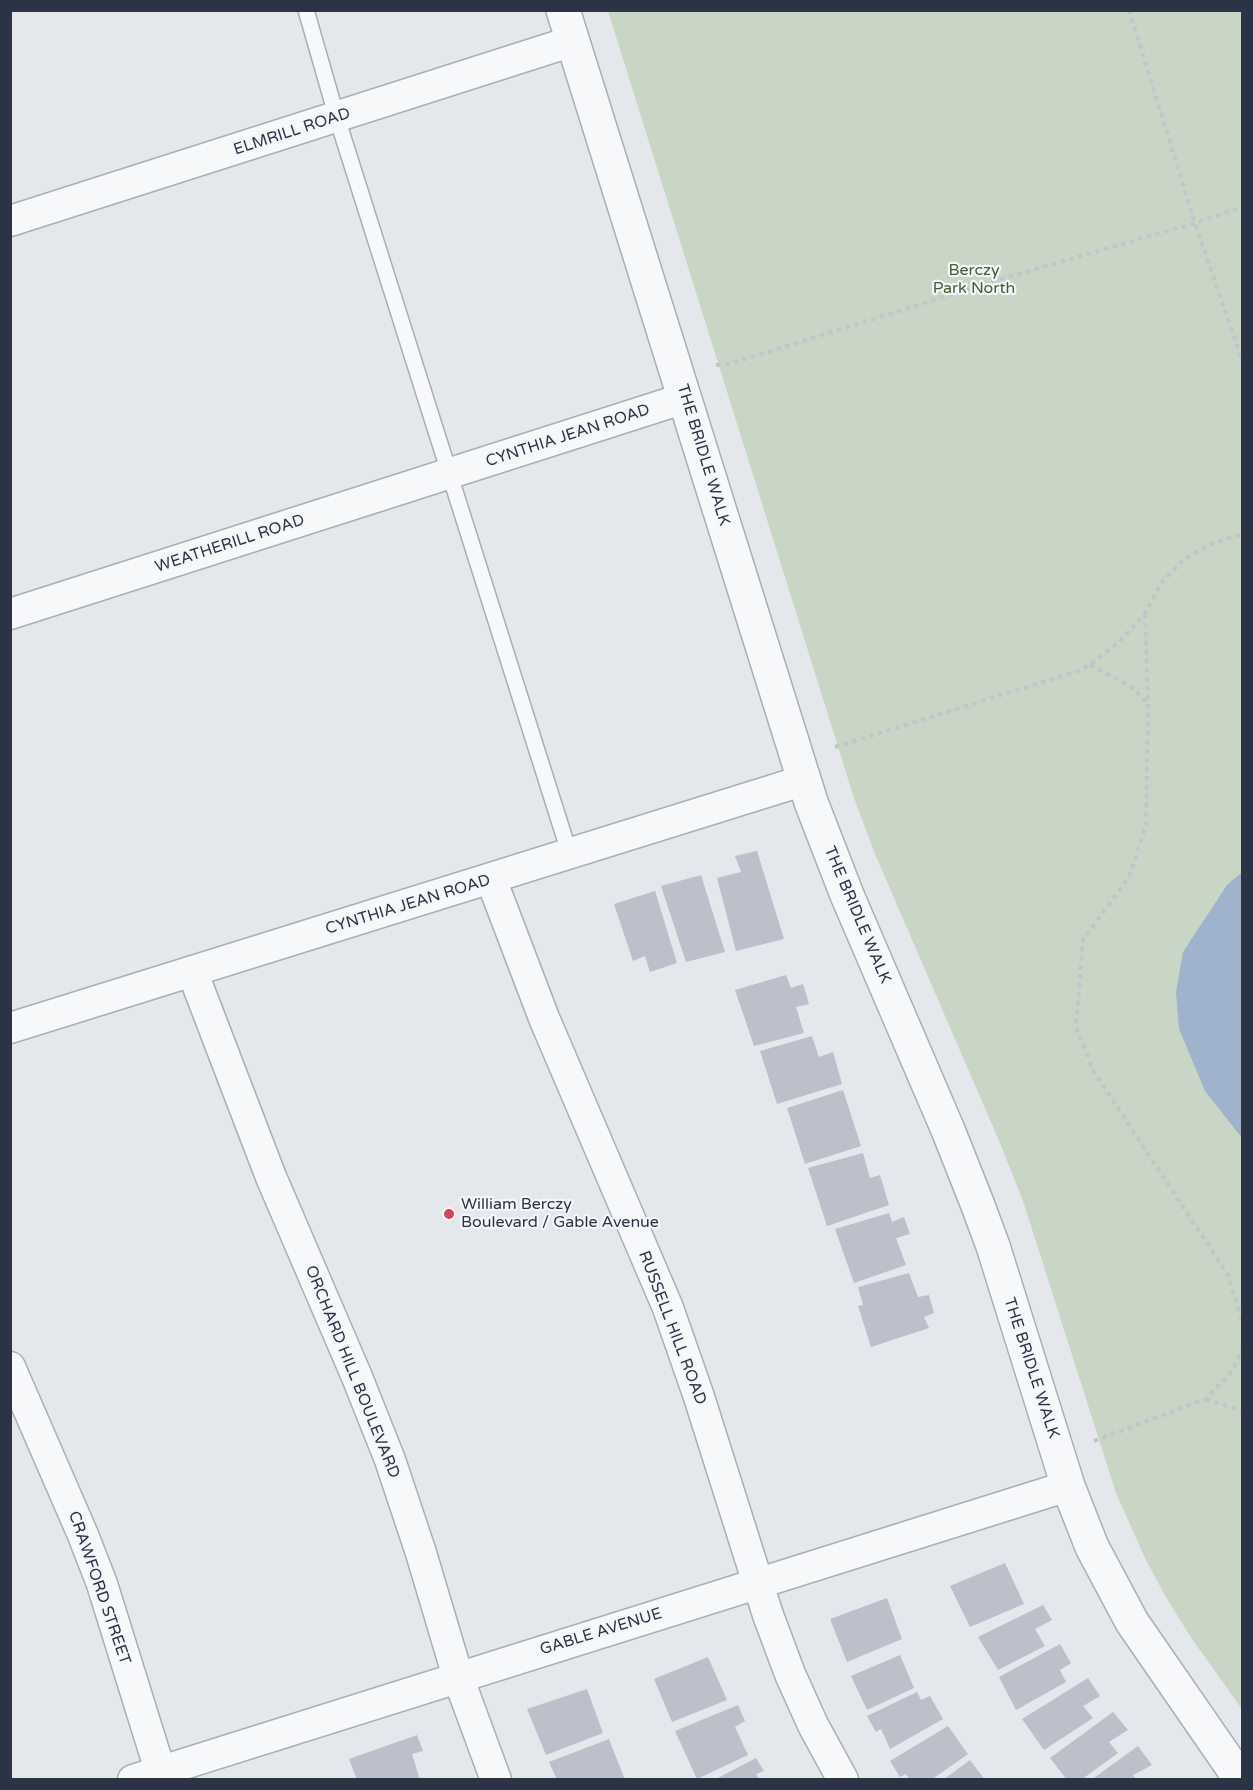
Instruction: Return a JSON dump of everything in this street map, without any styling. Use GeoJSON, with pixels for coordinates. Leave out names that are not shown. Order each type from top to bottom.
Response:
{"type":"FeatureCollection","features":[{"type":"Feature","properties":{"kind":"street","name":"ELMRILL ROAD"},"geometry":{"type":"LineString","coordinates":[[10,221],[337,118],[568,26]]}},
{"type":"Feature","properties":{"kind":"street","name":"THE BRIDLE WALK"},"geometry":{"type":"LineString","coordinates":[[568,26],[804,780],[847,895],[977,1203],[993,1246],[1068,1486],[1092,1546],[1132,1622],[1242,1779]]}},
{"type":"Feature","properties":{"kind":"street","name":"CYNTHIA JEAN ROAD"},"geometry":{"type":"LineString","coordinates":[[450,474],[685,398]]}},
{"type":"Feature","properties":{"kind":"street","name":"WEATHERILL ROAD"},"geometry":{"type":"LineString","coordinates":[[10,614],[450,474]]}},
{"type":"Feature","properties":{"kind":"street","name":"CYNTHIA JEAN ROAD"},"geometry":{"type":"LineString","coordinates":[[10,1028],[570,855],[804,780]]}},
{"type":"Feature","properties":{"kind":"street","name":"RUSSELL HILL ROAD"},"geometry":{"type":"LineString","coordinates":[[491,879],[544,1018],[668,1308],[699,1397],[768,1615],[790,1674],[813,1725],[843,1779]]}},
{"type":"Feature","properties":{"kind":"street","name":"ORCHARD HILL BOULEVARD"},"geometry":{"type":"LineString","coordinates":[[192,971],[271,1177],[390,1460],[458,1677],[496,1779]]}},
{"type":"Feature","properties":{"kind":"street","name":"CRAWFORD STREET"},"geometry":{"type":"LineString","coordinates":[[10,1367],[91,1555],[152,1777]]}},
{"type":"Feature","properties":{"kind":"street","name":"GABLE AVENUE"},"geometry":{"type":"LineString","coordinates":[[152,1777],[458,1677],[1068,1486]]}},
{"type":"Feature","properties":{"kind":"lane"},"geometry":{"type":"LineString","coordinates":[[306,10],[337,118],[570,855]]}},
{"type":"Feature","properties":{"kind":"path"},"geometry":{"type":"LineString","coordinates":[[1129,10],[1195,223],[1242,360]]}},
{"type":"Feature","properties":{"kind":"path"},"geometry":{"type":"LineString","coordinates":[[716,365],[729,364],[1242,207]]}},
{"type":"Feature","properties":{"kind":"path"},"geometry":{"type":"LineString","coordinates":[[835,747],[1078,671],[1119,642],[1145,614],[1161,583],[1183,560],[1211,544],[1242,534]]}},
{"type":"Feature","properties":{"kind":"path"},"geometry":{"type":"LineString","coordinates":[[1145,614],[1148,703],[1146,825],[1129,877],[1083,940],[1076,1027],[1094,1072],[1228,1275],[1242,1321]]}},
{"type":"Feature","properties":{"kind":"path"},"geometry":{"type":"LineString","coordinates":[[1090,664],[1130,686],[1148,703]]}},
{"type":"Feature","properties":{"kind":"path"},"geometry":{"type":"LineString","coordinates":[[1094,1441],[1206,1399],[1233,1370],[1242,1349]]}},
{"type":"Feature","properties":{"kind":"path"},"geometry":{"type":"LineString","coordinates":[[1206,1399],[1242,1411]]}},
{"type":"Feature","properties":{"kind":"green space","name":"Berczy Park North"},"geometry":{"type":"Polygon","coordinates":[[[608,11],[1242,11],[1242,1709],[1192,1639],[1164,1594],[1116,1493],[1023,1201],[875,854],[854,798],[608,11]]]}},
{"type":"Feature","properties":{"kind":"water"},"geometry":{"type":"Polygon","coordinates":[[[1242,872],[1242,1138],[1205,1091],[1179,1029],[1176,992],[1183,952],[1227,885],[1242,872]]]}},
{"type":"Feature","properties":{"kind":"building"},"geometry":{"type":"Polygon","coordinates":[[[757,851],[784,939],[736,951],[717,878],[741,872],[735,856],[757,851]]]}},
{"type":"Feature","properties":{"kind":"building"},"geometry":{"type":"Polygon","coordinates":[[[701,875],[725,952],[686,962],[661,886],[701,875]]]}},
{"type":"Feature","properties":{"kind":"building"},"geometry":{"type":"Polygon","coordinates":[[[655,891],[677,963],[650,972],[645,956],[633,961],[614,904],[655,891]]]}},
{"type":"Feature","properties":{"kind":"building"},"geometry":{"type":"Polygon","coordinates":[[[786,975],[791,988],[803,984],[809,1004],[796,1007],[804,1033],[754,1046],[735,990],[786,975]]]}},
{"type":"Feature","properties":{"kind":"building"},"geometry":{"type":"Polygon","coordinates":[[[812,1036],[819,1057],[833,1052],[842,1084],[777,1104],[760,1051],[812,1036]]]}},
{"type":"Feature","properties":{"kind":"building"},"geometry":{"type":"Polygon","coordinates":[[[843,1090],[861,1146],[805,1164],[787,1108],[843,1090]]]}},
{"type":"Feature","properties":{"kind":"building"},"geometry":{"type":"Polygon","coordinates":[[[863,1153],[870,1178],[880,1175],[889,1205],[827,1226],[808,1168],[863,1153]]]}},
{"type":"Feature","properties":{"kind":"building"},"geometry":{"type":"Polygon","coordinates":[[[889,1213],[892,1222],[904,1217],[910,1234],[896,1238],[906,1265],[854,1283],[835,1229],[889,1213]]]}},
{"type":"Feature","properties":{"kind":"building"},"geometry":{"type":"Polygon","coordinates":[[[909,1273],[918,1297],[929,1295],[934,1313],[924,1317],[929,1328],[871,1347],[858,1306],[863,1305],[858,1287],[909,1273]]]}},
{"type":"Feature","properties":{"kind":"building"},"geometry":{"type":"Polygon","coordinates":[[[1005,1563],[1024,1604],[970,1627],[950,1586],[1005,1563]]]}},
{"type":"Feature","properties":{"kind":"building"},"geometry":{"type":"Polygon","coordinates":[[[887,1598],[902,1639],[847,1662],[830,1619],[887,1598]]]}},
{"type":"Feature","properties":{"kind":"building"},"geometry":{"type":"Polygon","coordinates":[[[1043,1605],[1052,1620],[1035,1629],[1045,1646],[998,1670],[978,1637],[1043,1605]]]}},
{"type":"Feature","properties":{"kind":"building"},"geometry":{"type":"Polygon","coordinates":[[[1060,1644],[1071,1663],[1060,1670],[1066,1682],[1016,1710],[999,1677],[1060,1644]]]}},
{"type":"Feature","properties":{"kind":"building"},"geometry":{"type":"Polygon","coordinates":[[[900,1655],[914,1688],[867,1710],[851,1676],[900,1655]]]}},
{"type":"Feature","properties":{"kind":"building"},"geometry":{"type":"Polygon","coordinates":[[[708,1657],[727,1700],[672,1722],[654,1679],[708,1657]]]}},
{"type":"Feature","properties":{"kind":"building"},"geometry":{"type":"Polygon","coordinates":[[[1088,1678],[1100,1696],[1083,1706],[1093,1718],[1044,1750],[1022,1719],[1088,1678]]]}},
{"type":"Feature","properties":{"kind":"building"},"geometry":{"type":"Polygon","coordinates":[[[587,1689],[603,1733],[546,1755],[527,1709],[587,1689]]]}},
{"type":"Feature","properties":{"kind":"building"},"geometry":{"type":"Polygon","coordinates":[[[917,1692],[921,1700],[930,1696],[943,1719],[890,1749],[881,1729],[876,1732],[867,1716],[917,1692]]]}},
{"type":"Feature","properties":{"kind":"building"},"geometry":{"type":"Polygon","coordinates":[[[738,1705],[745,1721],[735,1727],[748,1755],[697,1779],[675,1731],[738,1705]]]}},
{"type":"Feature","properties":{"kind":"building"},"geometry":{"type":"Polygon","coordinates":[[[1113,1712],[1128,1730],[1109,1742],[1118,1753],[1081,1780],[1067,1780],[1050,1758],[1113,1712]]]}},
{"type":"Feature","properties":{"kind":"building"},"geometry":{"type":"Polygon","coordinates":[[[948,1726],[968,1754],[931,1780],[910,1780],[906,1774],[900,1777],[890,1761],[948,1726]]]}},
{"type":"Feature","properties":{"kind":"building"},"geometry":{"type":"Polygon","coordinates":[[[417,1735],[423,1751],[412,1754],[420,1780],[357,1780],[349,1759],[417,1735]]]}},
{"type":"Feature","properties":{"kind":"building"},"geometry":{"type":"Polygon","coordinates":[[[609,1739],[625,1780],[557,1780],[549,1762],[609,1739]]]}},
{"type":"Feature","properties":{"kind":"building"},"geometry":{"type":"Polygon","coordinates":[[[1138,1746],[1152,1765],[1133,1775],[1137,1780],[1091,1780],[1138,1746]]]}},
{"type":"Feature","properties":{"kind":"building"},"geometry":{"type":"Polygon","coordinates":[[[756,1758],[764,1771],[756,1774],[760,1780],[714,1780],[756,1758]]]}},
{"type":"Feature","properties":{"kind":"building"},"geometry":{"type":"Polygon","coordinates":[[[970,1760],[985,1780],[943,1780],[970,1760]]]}},
{"type":"Feature","properties":{"kind":"place","name":"William Berczy Boulevard / Gable Avenue"},"geometry":{"type":"Point","coordinates":[449,1214]}}]}
